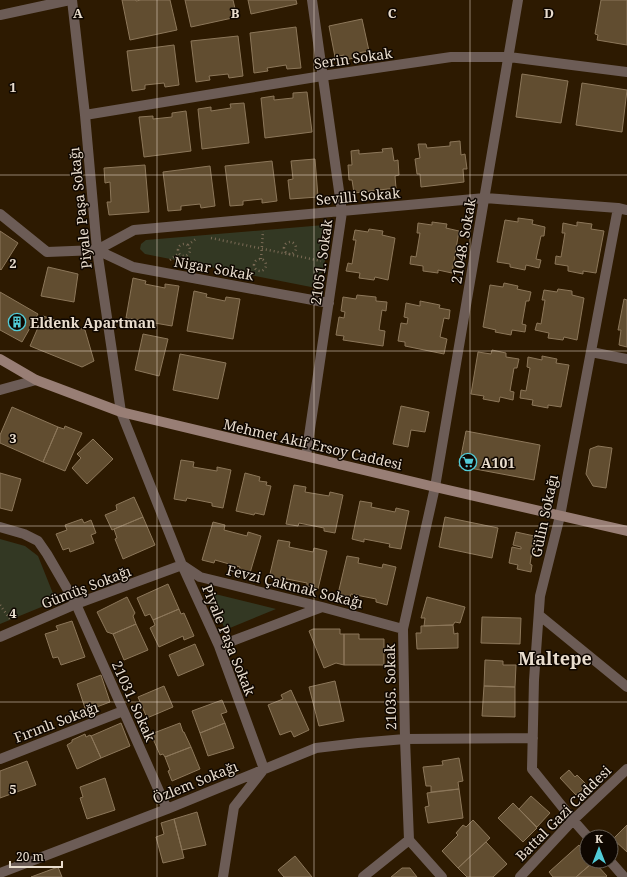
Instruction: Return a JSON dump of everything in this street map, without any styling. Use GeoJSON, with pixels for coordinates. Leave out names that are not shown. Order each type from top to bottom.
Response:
{"type":"FeatureCollection","features":[{"type":"Feature","properties":{"kind":"main road","name":"Mehmet Akif Ersoy Caddesi"},"geometry":{"type":"LineString","coordinates":[[0,360],[36,380],[120,412],[435,488],[627,531]]}},
{"type":"Feature","properties":{"kind":"street"},"geometry":{"type":"LineString","coordinates":[[0,15],[71,0]]}},
{"type":"Feature","properties":{"kind":"street","name":"Piyale Paşa Sokağı"},"geometry":{"type":"LineString","coordinates":[[71,0],[85,115],[97,250],[120,412]]}},
{"type":"Feature","properties":{"kind":"street","name":"21051. Sokak"},"geometry":{"type":"LineString","coordinates":[[306,456],[342,212],[312,0]]}},
{"type":"Feature","properties":{"kind":"street","name":"21048. Sokak"},"geometry":{"type":"LineString","coordinates":[[435,488],[518,0]]}},
{"type":"Feature","properties":{"kind":"street","name":"Serin Sokak"},"geometry":{"type":"LineString","coordinates":[[85,115],[322,76],[451,58],[509,57],[627,72]]}},
{"type":"Feature","properties":{"kind":"street","name":"Sevilli Sokak"},"geometry":{"type":"LineString","coordinates":[[97,250],[134,230],[485,198],[623,209]]}},
{"type":"Feature","properties":{"kind":"street","name":"Gülin Sokağı"},"geometry":{"type":"LineString","coordinates":[[581,829],[532,769],[534,680],[540,596],[560,516],[591,352],[623,209]]}},
{"type":"Feature","properties":{"kind":"street"},"geometry":{"type":"LineString","coordinates":[[0,214],[47,252],[97,250]]}},
{"type":"Feature","properties":{"kind":"street","name":"Nigar Sokak"},"geometry":{"type":"LineString","coordinates":[[97,250],[133,267],[329,303]]}},
{"type":"Feature","properties":{"kind":"street"},"geometry":{"type":"LineString","coordinates":[[591,352],[627,359]]}},
{"type":"Feature","properties":{"kind":"street"},"geometry":{"type":"LineString","coordinates":[[0,390],[36,380]]}},
{"type":"Feature","properties":{"kind":"street","name":"Piyale Paşa Sokak"},"geometry":{"type":"LineString","coordinates":[[120,412],[182,566],[219,646],[264,769]]}},
{"type":"Feature","properties":{"kind":"street","name":"21035. Sokak"},"geometry":{"type":"LineString","coordinates":[[409,840],[403,629],[435,488]]}},
{"type":"Feature","properties":{"kind":"street","name":"21031. Sokak"},"geometry":{"type":"LineString","coordinates":[[0,527],[24,534],[38,541],[47,554],[76,604],[167,809]]}},
{"type":"Feature","properties":{"kind":"street","name":"Gümüş Sokağı"},"geometry":{"type":"LineString","coordinates":[[0,637],[76,604],[182,566]]}},
{"type":"Feature","properties":{"kind":"street","name":"Fevzi Çakmak Sokağı"},"geometry":{"type":"LineString","coordinates":[[182,566],[200,577],[322,607],[403,629]]}},
{"type":"Feature","properties":{"kind":"street"},"geometry":{"type":"LineString","coordinates":[[219,646],[322,607]]}},
{"type":"Feature","properties":{"kind":"street"},"geometry":{"type":"LineString","coordinates":[[539,615],[627,687]]}},
{"type":"Feature","properties":{"kind":"street","name":"Fırınlı Sokağı"},"geometry":{"type":"LineString","coordinates":[[0,759],[123,711]]}},
{"type":"Feature","properties":{"kind":"street","name":"Özlem Sokağı"},"geometry":{"type":"LineString","coordinates":[[0,873],[167,809],[316,748],[405,739],[533,738]]}},
{"type":"Feature","properties":{"kind":"street"},"geometry":{"type":"LineString","coordinates":[[223,877],[234,807],[264,769]]}},
{"type":"Feature","properties":{"kind":"street","name":"Battal Gazi Caddesi"},"geometry":{"type":"LineString","coordinates":[[520,877],[573,820],[627,769]]}},
{"type":"Feature","properties":{"kind":"street"},"geometry":{"type":"LineString","coordinates":[[363,877],[409,840],[442,877]]}},
{"type":"Feature","properties":{"kind":"street"},"geometry":{"type":"LineString","coordinates":[[617,869],[624,877]]}},
{"type":"Feature","properties":{"kind":"path"},"geometry":{"type":"LineString","coordinates":[[261,259],[263,230]]}},
{"type":"Feature","properties":{"kind":"path"},"geometry":{"type":"LineString","coordinates":[[188,245],[190,248],[188,254],[184,256],[180,254],[178,250],[179,246],[184,244],[188,245],[200,236]]}},
{"type":"Feature","properties":{"kind":"path"},"geometry":{"type":"LineString","coordinates":[[208,237],[325,261]]}},
{"type":"Feature","properties":{"kind":"path"},"geometry":{"type":"LineString","coordinates":[[288,242],[292,242],[296,249],[294,252],[288,254],[285,251],[284,246],[288,242]]}},
{"type":"Feature","properties":{"kind":"path"},"geometry":{"type":"LineString","coordinates":[[261,259],[265,261],[266,265],[264,269],[259,270],[255,268],[254,265],[257,260],[261,259]]}},
{"type":"Feature","properties":{"kind":"green space"},"geometry":{"type":"Polygon","coordinates":[[[324,225],[326,257],[317,287],[145,254],[140,249],[141,244],[146,240],[324,225]]]}},
{"type":"Feature","properties":{"kind":"green space"},"geometry":{"type":"Polygon","coordinates":[[[0,539],[25,546],[38,556],[56,601],[0,624],[0,539]]]}},
{"type":"Feature","properties":{"kind":"green space"},"geometry":{"type":"Polygon","coordinates":[[[211,593],[276,609],[225,630],[211,593]]]}},
{"type":"Feature","properties":{"kind":"building"},"geometry":{"type":"Polygon","coordinates":[[[122,0],[170,0],[177,30],[130,40],[122,0]]]}},
{"type":"Feature","properties":{"kind":"building"},"geometry":{"type":"Polygon","coordinates":[[[185,0],[233,0],[237,17],[191,27],[185,0]]]}},
{"type":"Feature","properties":{"kind":"building"},"geometry":{"type":"Polygon","coordinates":[[[248,0],[296,0],[297,4],[251,14],[248,0]]]}},
{"type":"Feature","properties":{"kind":"building"},"geometry":{"type":"Polygon","coordinates":[[[601,0],[627,0],[627,45],[597,40],[598,35],[595,34],[601,0]]]}},
{"type":"Feature","properties":{"kind":"building"},"geometry":{"type":"Polygon","coordinates":[[[362,19],[369,51],[358,53],[358,57],[345,60],[344,55],[335,57],[329,26],[362,19]]]}},
{"type":"Feature","properties":{"kind":"building"},"geometry":{"type":"Polygon","coordinates":[[[296,27],[301,68],[287,69],[286,65],[267,68],[268,71],[254,73],[250,33],[296,27]]]}},
{"type":"Feature","properties":{"kind":"building"},"geometry":{"type":"Polygon","coordinates":[[[238,36],[243,76],[229,78],[228,74],[209,76],[210,80],[196,82],[191,41],[238,36]]]}},
{"type":"Feature","properties":{"kind":"building"},"geometry":{"type":"Polygon","coordinates":[[[174,45],[179,85],[165,87],[164,83],[145,85],[145,89],[132,91],[127,51],[174,45]]]}},
{"type":"Feature","properties":{"kind":"building"},"geometry":{"type":"Polygon","coordinates":[[[522,74],[568,81],[561,123],[516,117],[522,74]]]}},
{"type":"Feature","properties":{"kind":"building"},"geometry":{"type":"Polygon","coordinates":[[[582,83],[627,90],[622,132],[576,125],[582,83]]]}},
{"type":"Feature","properties":{"kind":"building"},"geometry":{"type":"Polygon","coordinates":[[[307,92],[312,132],[265,138],[261,98],[274,96],[274,100],[293,98],[293,93],[307,92]]]}},
{"type":"Feature","properties":{"kind":"building"},"geometry":{"type":"Polygon","coordinates":[[[244,103],[249,143],[202,149],[198,109],[211,107],[211,111],[231,108],[230,104],[244,103]]]}},
{"type":"Feature","properties":{"kind":"building"},"geometry":{"type":"Polygon","coordinates":[[[186,111],[191,151],[144,157],[139,117],[153,116],[153,119],[172,117],[172,113],[186,111]]]}},
{"type":"Feature","properties":{"kind":"building"},"geometry":{"type":"Polygon","coordinates":[[[460,141],[461,155],[465,154],[467,169],[463,169],[464,182],[421,187],[420,174],[417,174],[415,159],[420,158],[418,144],[426,144],[427,148],[450,146],[450,142],[460,141]]]}},
{"type":"Feature","properties":{"kind":"building"},"geometry":{"type":"Polygon","coordinates":[[[392,148],[394,161],[398,160],[399,175],[395,176],[396,188],[354,193],[352,180],[349,180],[348,165],[352,165],[351,151],[359,150],[359,154],[383,152],[382,149],[392,148]]]}},
{"type":"Feature","properties":{"kind":"building"},"geometry":{"type":"Polygon","coordinates":[[[315,159],[318,197],[290,199],[288,180],[293,179],[291,161],[315,159]]]}},
{"type":"Feature","properties":{"kind":"building"},"geometry":{"type":"Polygon","coordinates":[[[272,161],[277,201],[262,203],[262,199],[243,201],[243,205],[230,206],[225,166],[272,161]]]}},
{"type":"Feature","properties":{"kind":"building"},"geometry":{"type":"Polygon","coordinates":[[[145,165],[149,212],[109,215],[107,202],[111,202],[110,182],[105,183],[104,168],[145,165]]]}},
{"type":"Feature","properties":{"kind":"building"},"geometry":{"type":"Polygon","coordinates":[[[210,166],[215,206],[201,208],[200,204],[181,206],[181,210],[168,211],[163,172],[210,166]]]}},
{"type":"Feature","properties":{"kind":"building"},"geometry":{"type":"Polygon","coordinates":[[[518,218],[533,220],[532,224],[545,227],[544,236],[541,236],[536,259],[541,260],[539,268],[526,265],[525,270],[510,267],[510,264],[497,262],[505,220],[518,222],[518,218]]]}},
{"type":"Feature","properties":{"kind":"building"},"geometry":{"type":"Polygon","coordinates":[[[432,222],[447,224],[446,228],[459,231],[452,273],[438,270],[438,273],[423,271],[423,266],[410,264],[411,256],[416,257],[420,233],[417,233],[418,223],[432,225],[432,222]]]}},
{"type":"Feature","properties":{"kind":"building"},"geometry":{"type":"Polygon","coordinates":[[[577,222],[592,224],[591,229],[604,231],[596,273],[583,271],[583,274],[568,271],[568,266],[555,264],[556,256],[561,257],[565,233],[562,233],[563,223],[577,226],[577,222]]]}},
{"type":"Feature","properties":{"kind":"building"},"geometry":{"type":"Polygon","coordinates":[[[369,229],[383,231],[382,235],[395,238],[388,280],[375,277],[374,280],[359,278],[360,273],[346,271],[348,263],[352,264],[356,240],[353,240],[355,230],[368,232],[369,229]]]}},
{"type":"Feature","properties":{"kind":"building"},"geometry":{"type":"Polygon","coordinates":[[[0,231],[18,243],[1,270],[0,269],[0,231]]]}},
{"type":"Feature","properties":{"kind":"building"},"geometry":{"type":"Polygon","coordinates":[[[48,267],[78,274],[74,302],[41,296],[48,267]]]}},
{"type":"Feature","properties":{"kind":"building"},"geometry":{"type":"Polygon","coordinates":[[[133,278],[146,281],[145,284],[165,288],[165,284],[179,286],[172,326],[126,318],[133,278]]]}},
{"type":"Feature","properties":{"kind":"building"},"geometry":{"type":"Polygon","coordinates":[[[504,283],[518,286],[517,289],[531,292],[529,301],[526,301],[522,324],[526,325],[525,332],[512,330],[511,335],[495,332],[496,330],[483,327],[490,285],[503,287],[504,283]]]}},
{"type":"Feature","properties":{"kind":"building"},"geometry":{"type":"Polygon","coordinates":[[[558,289],[572,291],[572,295],[584,298],[577,340],[564,337],[563,340],[548,338],[549,333],[535,330],[537,323],[541,324],[545,300],[542,300],[544,290],[557,292],[558,289]]]}},
{"type":"Feature","properties":{"kind":"building"},"geometry":{"type":"Polygon","coordinates":[[[194,291],[207,294],[206,297],[225,301],[226,297],[240,299],[233,339],[187,331],[194,291]]]}},
{"type":"Feature","properties":{"kind":"building","name":"Eldenk Apartman"},"geometry":{"type":"Polygon","coordinates":[[[0,292],[38,314],[22,342],[0,330],[0,292]]]}},
{"type":"Feature","properties":{"kind":"building"},"geometry":{"type":"Polygon","coordinates":[[[357,295],[376,297],[376,301],[387,302],[386,311],[382,310],[379,330],[385,331],[383,346],[343,340],[344,336],[336,335],[339,317],[344,318],[345,312],[341,311],[343,297],[356,299],[357,295]]]}},
{"type":"Feature","properties":{"kind":"building"},"geometry":{"type":"Polygon","coordinates":[[[624,299],[627,300],[627,347],[619,345],[621,330],[618,330],[624,299]]]}},
{"type":"Feature","properties":{"kind":"building"},"geometry":{"type":"Polygon","coordinates":[[[420,301],[440,305],[439,308],[450,310],[449,319],[444,318],[440,337],[447,339],[444,354],[405,346],[405,342],[398,341],[401,323],[407,324],[408,318],[404,317],[406,303],[420,306],[420,301]]]}},
{"type":"Feature","properties":{"kind":"building"},"geometry":{"type":"Polygon","coordinates":[[[43,316],[85,330],[94,361],[82,367],[30,346],[43,316]]]}},
{"type":"Feature","properties":{"kind":"building"},"geometry":{"type":"Polygon","coordinates":[[[143,334],[168,339],[159,376],[135,370],[143,334]]]}},
{"type":"Feature","properties":{"kind":"building"},"geometry":{"type":"Polygon","coordinates":[[[492,350],[506,353],[506,357],[519,359],[517,368],[514,368],[510,391],[514,392],[513,400],[500,397],[499,402],[483,399],[484,396],[471,394],[478,352],[491,354],[492,350]]]}},
{"type":"Feature","properties":{"kind":"building"},"geometry":{"type":"Polygon","coordinates":[[[180,354],[226,363],[218,399],[173,390],[180,354]]]}},
{"type":"Feature","properties":{"kind":"building"},"geometry":{"type":"Polygon","coordinates":[[[542,356],[557,359],[556,363],[569,365],[561,407],[548,405],[548,408],[532,405],[533,400],[520,398],[521,390],[526,391],[530,368],[527,367],[528,357],[542,360],[542,356]]]}},
{"type":"Feature","properties":{"kind":"building"},"geometry":{"type":"Polygon","coordinates":[[[401,406],[429,412],[425,432],[411,430],[408,447],[393,444],[401,406]]]}},
{"type":"Feature","properties":{"kind":"building"},"geometry":{"type":"Polygon","coordinates":[[[12,407],[58,427],[43,462],[0,443],[0,435],[12,407]]]}},
{"type":"Feature","properties":{"kind":"building"},"geometry":{"type":"Polygon","coordinates":[[[65,426],[82,433],[65,471],[43,462],[58,427],[64,429],[65,426]]]}},
{"type":"Feature","properties":{"kind":"building"},"geometry":{"type":"Polygon","coordinates":[[[466,431],[540,445],[534,480],[459,466],[466,431]]]}},
{"type":"Feature","properties":{"kind":"building"},"geometry":{"type":"Polygon","coordinates":[[[93,439],[113,459],[87,484],[72,468],[81,458],[77,454],[93,439]]]}},
{"type":"Feature","properties":{"kind":"building"},"geometry":{"type":"Polygon","coordinates":[[[598,446],[612,448],[606,488],[593,486],[586,474],[590,449],[598,446]]]}},
{"type":"Feature","properties":{"kind":"building"},"geometry":{"type":"Polygon","coordinates":[[[181,460],[194,462],[193,467],[217,471],[217,467],[231,470],[223,508],[212,506],[212,503],[187,498],[186,501],[174,499],[181,460]]]}},
{"type":"Feature","properties":{"kind":"building"},"geometry":{"type":"Polygon","coordinates":[[[0,473],[21,479],[12,511],[0,508],[0,473]]]}},
{"type":"Feature","properties":{"kind":"building"},"geometry":{"type":"Polygon","coordinates":[[[245,473],[260,477],[259,481],[267,482],[266,485],[271,486],[264,515],[255,513],[254,515],[236,511],[245,473]]]}},
{"type":"Feature","properties":{"kind":"building"},"geometry":{"type":"Polygon","coordinates":[[[294,485],[306,487],[305,492],[329,496],[330,492],[343,495],[335,533],[324,531],[324,528],[299,523],[298,526],[286,524],[294,485]]]}},
{"type":"Feature","properties":{"kind":"building"},"geometry":{"type":"Polygon","coordinates":[[[134,497],[143,517],[112,530],[105,515],[117,510],[116,505],[134,497]]]}},
{"type":"Feature","properties":{"kind":"building"},"geometry":{"type":"Polygon","coordinates":[[[360,501],[372,503],[371,507],[395,512],[396,508],[409,511],[401,549],[389,547],[390,544],[364,539],[364,542],[352,539],[360,501]]]}},
{"type":"Feature","properties":{"kind":"building"},"geometry":{"type":"Polygon","coordinates":[[[143,517],[155,545],[123,559],[115,539],[117,538],[114,529],[143,517]]]}},
{"type":"Feature","properties":{"kind":"building"},"geometry":{"type":"Polygon","coordinates":[[[445,517],[498,528],[492,558],[439,547],[445,517]]]}},
{"type":"Feature","properties":{"kind":"building"},"geometry":{"type":"Polygon","coordinates":[[[82,519],[84,523],[91,520],[96,533],[91,535],[94,543],[70,552],[69,548],[63,550],[56,534],[67,530],[65,525],[82,519]]]}},
{"type":"Feature","properties":{"kind":"building"},"geometry":{"type":"Polygon","coordinates":[[[213,522],[225,525],[224,530],[247,536],[248,532],[261,536],[250,573],[239,570],[240,567],[215,560],[214,563],[202,560],[213,522]]]}},
{"type":"Feature","properties":{"kind":"building"},"geometry":{"type":"Polygon","coordinates":[[[516,532],[539,537],[535,552],[532,551],[530,564],[532,565],[531,572],[517,569],[518,565],[509,563],[512,547],[521,549],[521,547],[513,545],[516,532]]]}},
{"type":"Feature","properties":{"kind":"building"},"geometry":{"type":"Polygon","coordinates":[[[278,540],[290,542],[289,547],[313,552],[314,548],[327,551],[318,589],[307,586],[307,583],[282,578],[281,581],[269,578],[278,540]]]}},
{"type":"Feature","properties":{"kind":"building"},"geometry":{"type":"Polygon","coordinates":[[[347,556],[359,558],[358,563],[382,568],[383,564],[396,567],[387,605],[376,602],[376,599],[351,594],[350,597],[338,594],[347,556]]]}},
{"type":"Feature","properties":{"kind":"building"},"geometry":{"type":"Polygon","coordinates":[[[168,584],[179,609],[153,620],[150,614],[145,616],[137,598],[168,584]]]}},
{"type":"Feature","properties":{"kind":"building"},"geometry":{"type":"Polygon","coordinates":[[[127,597],[135,613],[133,616],[136,624],[113,634],[107,632],[97,612],[127,597]]]}},
{"type":"Feature","properties":{"kind":"building"},"geometry":{"type":"Polygon","coordinates":[[[427,597],[465,607],[460,623],[455,622],[453,625],[424,626],[425,618],[421,618],[427,597]]]}},
{"type":"Feature","properties":{"kind":"building"},"geometry":{"type":"Polygon","coordinates":[[[179,609],[181,614],[184,613],[194,636],[184,640],[183,636],[159,647],[150,628],[155,625],[153,620],[179,609]]]}},
{"type":"Feature","properties":{"kind":"building"},"geometry":{"type":"Polygon","coordinates":[[[482,617],[521,618],[520,644],[481,643],[482,617]]]}},
{"type":"Feature","properties":{"kind":"building"},"geometry":{"type":"Polygon","coordinates":[[[72,621],[85,657],[61,665],[58,657],[53,658],[45,634],[58,630],[56,626],[72,621]]]}},
{"type":"Feature","properties":{"kind":"building"},"geometry":{"type":"Polygon","coordinates":[[[136,624],[148,650],[124,660],[113,634],[136,624]]]}},
{"type":"Feature","properties":{"kind":"building"},"geometry":{"type":"Polygon","coordinates":[[[453,625],[454,634],[458,633],[458,648],[417,649],[416,633],[421,633],[421,626],[453,625]]]}},
{"type":"Feature","properties":{"kind":"building"},"geometry":{"type":"Polygon","coordinates":[[[313,629],[340,629],[340,634],[344,634],[344,665],[336,663],[324,668],[309,631],[313,629]]]}},
{"type":"Feature","properties":{"kind":"building"},"geometry":{"type":"Polygon","coordinates":[[[344,634],[359,634],[359,639],[384,639],[384,665],[344,665],[344,634]]]}},
{"type":"Feature","properties":{"kind":"building"},"geometry":{"type":"Polygon","coordinates":[[[195,644],[204,665],[178,676],[169,655],[195,644]]]}},
{"type":"Feature","properties":{"kind":"building"},"geometry":{"type":"Polygon","coordinates":[[[485,660],[503,661],[503,665],[516,665],[515,687],[484,686],[485,660]]]}},
{"type":"Feature","properties":{"kind":"building"},"geometry":{"type":"Polygon","coordinates":[[[101,675],[110,702],[86,711],[77,684],[101,675]]]}},
{"type":"Feature","properties":{"kind":"building"},"geometry":{"type":"Polygon","coordinates":[[[335,681],[344,721],[319,726],[309,687],[335,681]]]}},
{"type":"Feature","properties":{"kind":"building"},"geometry":{"type":"Polygon","coordinates":[[[164,686],[173,707],[147,718],[138,697],[164,686]]]}},
{"type":"Feature","properties":{"kind":"building"},"geometry":{"type":"Polygon","coordinates":[[[484,686],[515,687],[515,717],[482,716],[484,686]]]}},
{"type":"Feature","properties":{"kind":"building"},"geometry":{"type":"Polygon","coordinates":[[[291,690],[309,730],[294,737],[291,731],[280,735],[268,705],[283,699],[281,695],[291,690]]]}},
{"type":"Feature","properties":{"kind":"building"},"geometry":{"type":"Polygon","coordinates":[[[222,700],[227,712],[221,714],[225,723],[200,733],[192,711],[222,700]]]}},
{"type":"Feature","properties":{"kind":"building"},"geometry":{"type":"Polygon","coordinates":[[[121,723],[130,746],[101,758],[91,736],[121,723]]]}},
{"type":"Feature","properties":{"kind":"building"},"geometry":{"type":"Polygon","coordinates":[[[180,723],[191,747],[165,757],[163,754],[160,755],[151,734],[180,723]]]}},
{"type":"Feature","properties":{"kind":"building"},"geometry":{"type":"Polygon","coordinates":[[[225,723],[234,748],[208,756],[200,733],[225,723]]]}},
{"type":"Feature","properties":{"kind":"building"},"geometry":{"type":"Polygon","coordinates":[[[85,734],[86,737],[91,736],[101,758],[77,769],[67,745],[72,742],[72,740],[85,734]]]}},
{"type":"Feature","properties":{"kind":"building"},"geometry":{"type":"Polygon","coordinates":[[[191,747],[200,769],[172,781],[165,757],[191,747]]]}},
{"type":"Feature","properties":{"kind":"building"},"geometry":{"type":"Polygon","coordinates":[[[459,758],[463,781],[458,782],[459,789],[431,792],[431,786],[426,786],[423,767],[443,765],[442,761],[459,758]]]}},
{"type":"Feature","properties":{"kind":"building"},"geometry":{"type":"Polygon","coordinates":[[[27,761],[36,785],[0,798],[0,771],[27,761]]]}},
{"type":"Feature","properties":{"kind":"building"},"geometry":{"type":"Polygon","coordinates":[[[569,770],[575,777],[577,775],[587,785],[576,795],[560,778],[569,770]]]}},
{"type":"Feature","properties":{"kind":"building"},"geometry":{"type":"Polygon","coordinates":[[[105,778],[115,810],[87,819],[80,798],[83,797],[80,787],[105,778]]]}},
{"type":"Feature","properties":{"kind":"building"},"geometry":{"type":"Polygon","coordinates":[[[459,789],[463,818],[428,823],[425,807],[429,806],[427,793],[459,789]]]}},
{"type":"Feature","properties":{"kind":"building"},"geometry":{"type":"Polygon","coordinates":[[[531,796],[550,813],[537,827],[519,809],[531,796]]]}},
{"type":"Feature","properties":{"kind":"building"},"geometry":{"type":"Polygon","coordinates":[[[513,803],[537,828],[523,842],[498,818],[513,803]]]}},
{"type":"Feature","properties":{"kind":"building"},"geometry":{"type":"Polygon","coordinates":[[[197,812],[206,845],[182,850],[174,819],[197,812]]]}},
{"type":"Feature","properties":{"kind":"building"},"geometry":{"type":"Polygon","coordinates":[[[174,819],[184,858],[163,863],[156,837],[164,834],[161,823],[174,819]]]}},
{"type":"Feature","properties":{"kind":"building"},"geometry":{"type":"Polygon","coordinates":[[[473,820],[490,838],[458,868],[442,851],[458,835],[456,833],[463,825],[466,827],[473,820]]]}},
{"type":"Feature","properties":{"kind":"building"},"geometry":{"type":"Polygon","coordinates":[[[627,825],[627,852],[619,845],[619,833],[627,825]]]}},
{"type":"Feature","properties":{"kind":"building"},"geometry":{"type":"Polygon","coordinates":[[[486,842],[507,864],[493,877],[467,877],[458,868],[486,842]]]}},
{"type":"Feature","properties":{"kind":"building"},"geometry":{"type":"Polygon","coordinates":[[[579,845],[579,869],[585,869],[576,877],[553,877],[549,872],[579,845]]]}},
{"type":"Feature","properties":{"kind":"building"},"geometry":{"type":"Polygon","coordinates":[[[295,856],[312,877],[284,877],[278,870],[295,856]]]}},
{"type":"Feature","properties":{"kind":"building"},"geometry":{"type":"Polygon","coordinates":[[[58,867],[62,877],[31,877],[58,867]]]}},
{"type":"Feature","properties":{"kind":"building"},"geometry":{"type":"Polygon","coordinates":[[[402,868],[410,868],[417,877],[391,877],[402,868]]]}},
{"type":"Feature","properties":{"kind":"building"},"geometry":{"type":"Polygon","coordinates":[[[585,869],[601,869],[607,876],[606,877],[576,877],[585,869]]]}},
{"type":"Feature","properties":{"kind":"place","name":"Eldenk Apartman"},"geometry":{"type":"Point","coordinates":[17,322]}},
{"type":"Feature","properties":{"kind":"place","name":"A101"},"geometry":{"type":"Point","coordinates":[468,462]}},
{"type":"Feature","properties":{"kind":"district","name":"Maltepe"},"geometry":{"type":"Point","coordinates":[555,658]}}]}
